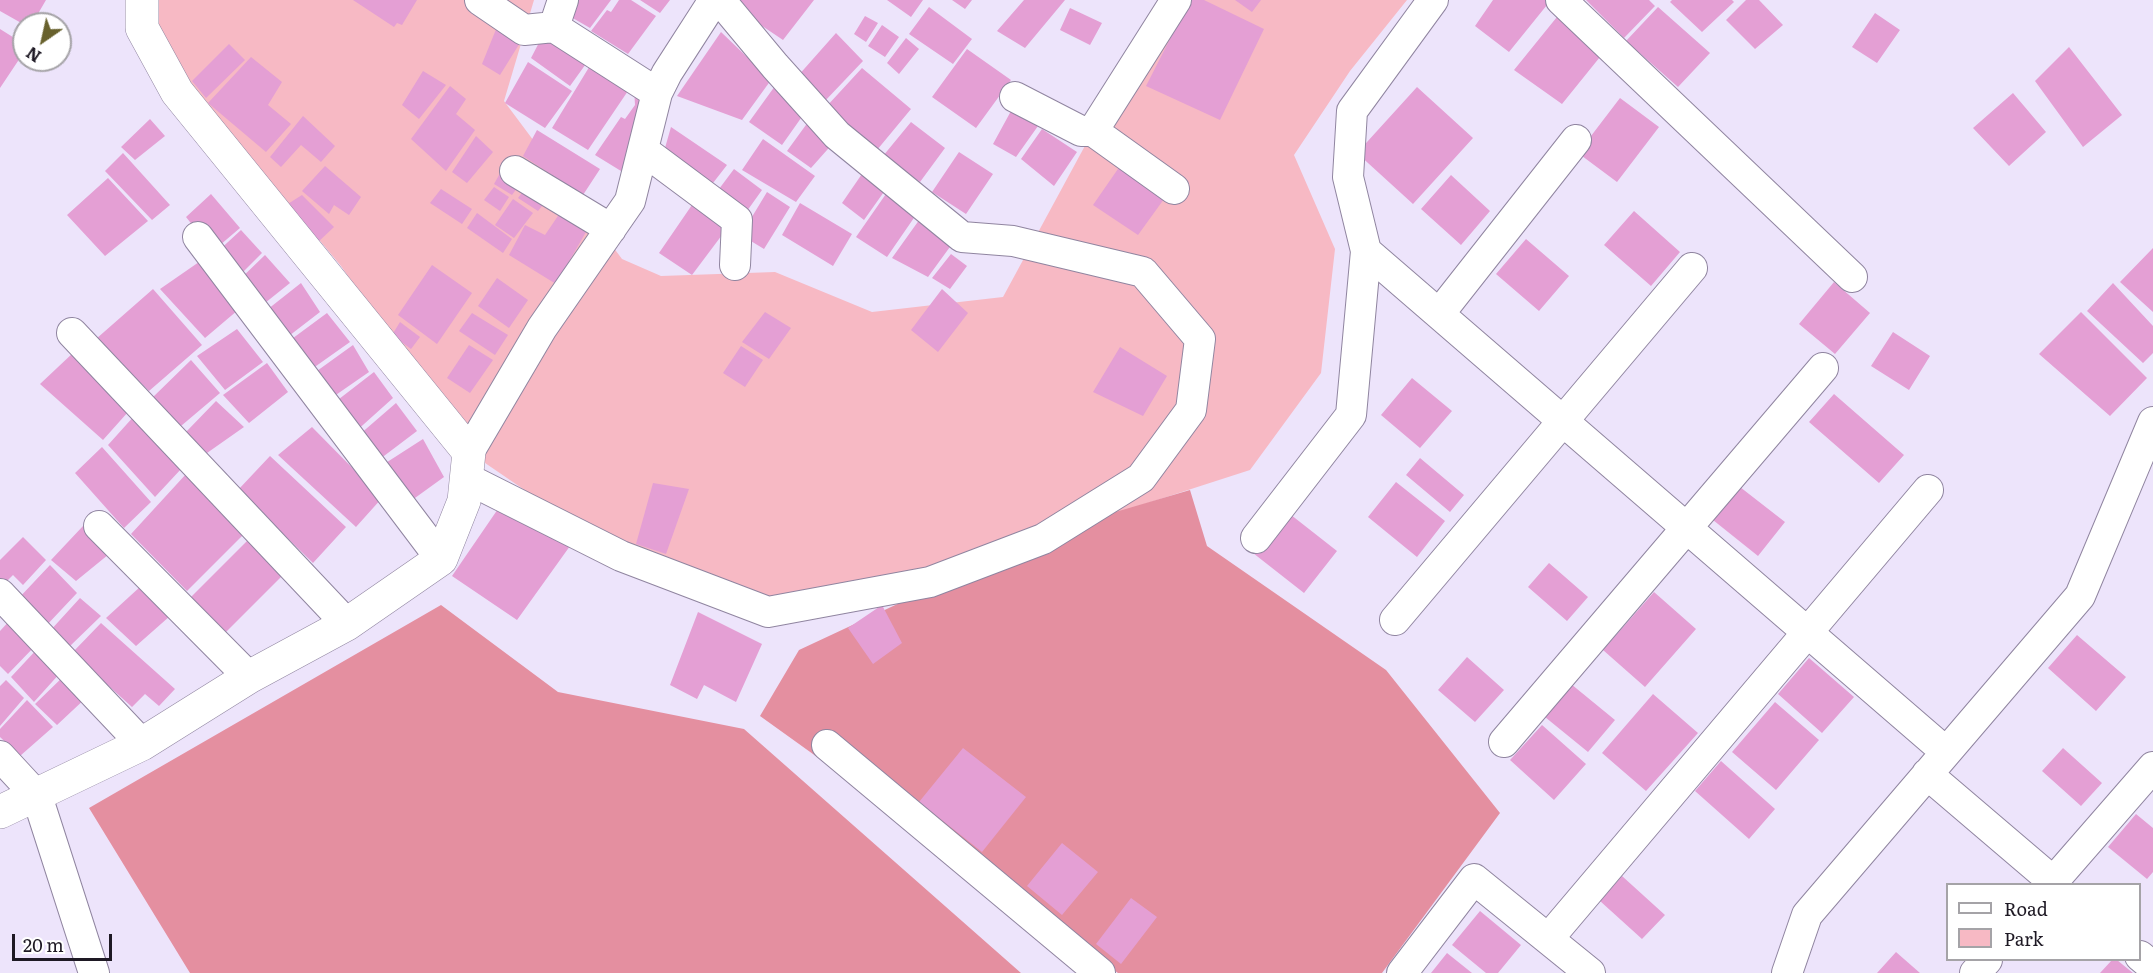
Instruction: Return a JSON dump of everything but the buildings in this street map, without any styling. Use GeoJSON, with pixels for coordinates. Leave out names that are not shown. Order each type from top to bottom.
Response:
{"type":"FeatureCollection","features":[{"type":"Feature","properties":{"kind":"street"},"geometry":{"type":"LineString","coordinates":[[142,0],[142,28],[177,92],[467,465],[621,556],[768,612],[930,582],[1043,539],[1141,478],[1191,410],[1200,339],[1143,272],[1013,241],[962,237],[837,135],[720,0]]}},
{"type":"Feature","properties":{"kind":"street"},"geometry":{"type":"LineString","coordinates":[[480,0],[524,30],[558,13],[657,93]]}},
{"type":"Feature","properties":{"kind":"street"},"geometry":{"type":"LineString","coordinates":[[0,813],[142,744],[249,677],[347,624],[441,560],[464,501],[467,465],[542,328],[630,201],[657,93],[714,0]]}},
{"type":"Feature","properties":{"kind":"street"},"geometry":{"type":"LineString","coordinates":[[1093,131],[1176,0]]}},
{"type":"Feature","properties":{"kind":"street"},"geometry":{"type":"LineString","coordinates":[[1256,538],[1351,415],[1366,251],[1348,177],[1352,111],[1432,0]]}},
{"type":"Feature","properties":{"kind":"street"},"geometry":{"type":"LineString","coordinates":[[1562,0],[1852,277]]}},
{"type":"Feature","properties":{"kind":"street"},"geometry":{"type":"LineString","coordinates":[[1016,98],[1081,131],[1093,131],[1174,189]]}},
{"type":"Feature","properties":{"kind":"street"},"geometry":{"type":"LineString","coordinates":[[1439,314],[1576,140]]}},
{"type":"Feature","properties":{"kind":"street"},"geometry":{"type":"LineString","coordinates":[[643,150],[736,220],[735,265]]}},
{"type":"Feature","properties":{"kind":"street"},"geometry":{"type":"LineString","coordinates":[[515,171],[611,229]]}},
{"type":"Feature","properties":{"kind":"street"},"geometry":{"type":"LineString","coordinates":[[198,237],[441,560]]}},
{"type":"Feature","properties":{"kind":"street"},"geometry":{"type":"LineString","coordinates":[[1366,251],[1807,633],[2053,883]]}},
{"type":"Feature","properties":{"kind":"street"},"geometry":{"type":"LineString","coordinates":[[1395,620],[1692,268]]}},
{"type":"Feature","properties":{"kind":"street"},"geometry":{"type":"LineString","coordinates":[[72,333],[347,624]]}},
{"type":"Feature","properties":{"kind":"street"},"geometry":{"type":"LineString","coordinates":[[1504,742],[1823,368]]}},
{"type":"Feature","properties":{"kind":"street"},"geometry":{"type":"LineString","coordinates":[[1787,973],[1807,915],[2080,596],[2153,422]]}},
{"type":"Feature","properties":{"kind":"street"},"geometry":{"type":"LineString","coordinates":[[1548,939],[1928,490]]}},
{"type":"Feature","properties":{"kind":"street"},"geometry":{"type":"LineString","coordinates":[[99,526],[249,677]]}},
{"type":"Feature","properties":{"kind":"street"},"geometry":{"type":"LineString","coordinates":[[0,594],[142,744]]}},
{"type":"Feature","properties":{"kind":"street"},"geometry":{"type":"LineString","coordinates":[[828,745],[1100,973]]}},
{"type":"Feature","properties":{"kind":"street"},"geometry":{"type":"LineString","coordinates":[[0,756],[37,796],[94,973]]}},
{"type":"Feature","properties":{"kind":"street"},"geometry":{"type":"LineString","coordinates":[[2055,883],[2153,767]]}},
{"type":"Feature","properties":{"kind":"street"},"geometry":{"type":"LineString","coordinates":[[1402,973],[1474,879],[1590,973]]}},
{"type":"Feature","properties":{"kind":"street"},"geometry":{"type":"LineString","coordinates":[[2141,958],[2153,967]]}},
{"type":"Feature","properties":{"kind":"street"},"geometry":{"type":"LineString","coordinates":[[1975,973],[1986,961]]}},
{"type":"Feature","properties":{"kind":"green space"},"geometry":{"type":"Polygon","coordinates":[[[143,0],[534,0],[504,101],[622,259],[661,276],[775,272],[872,312],[1003,297],[1093,131],[1171,0],[1407,0],[1350,71],[1294,155],[1335,249],[1321,373],[1250,470],[869,593],[768,612],[621,556],[469,452],[341,266],[142,28],[143,0]]]}},
{"type":"Feature","properties":{"kind":"shaded area"},"geometry":{"type":"Polygon","coordinates":[[[1190,490],[1207,546],[1386,670],[1500,813],[1382,973],[1118,973],[760,716],[799,650],[1058,529],[1190,490]]]}},
{"type":"Feature","properties":{"kind":"shaded area"},"geometry":{"type":"Polygon","coordinates":[[[441,605],[558,692],[744,729],[1021,973],[190,973],[89,808],[441,605]]]}}]}
